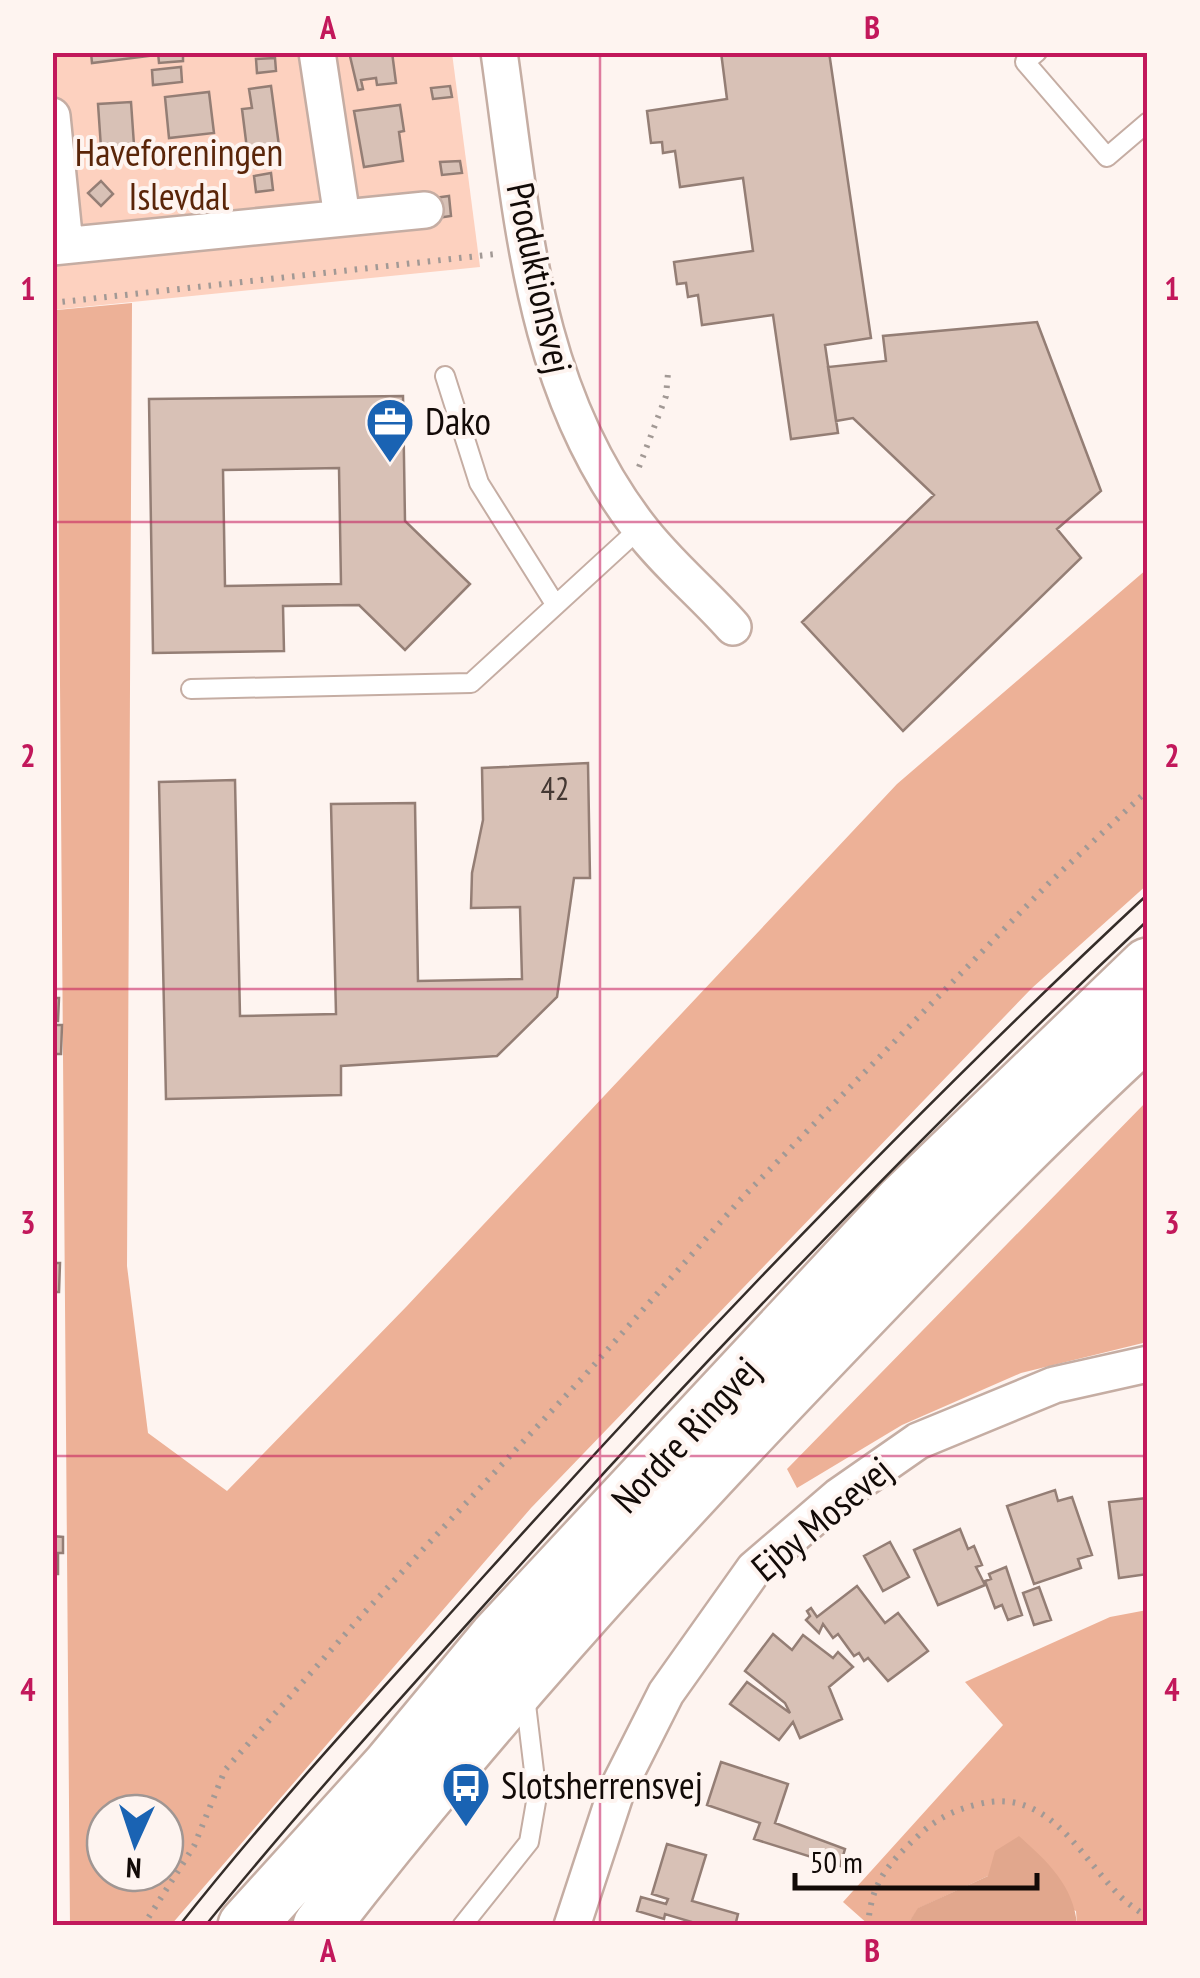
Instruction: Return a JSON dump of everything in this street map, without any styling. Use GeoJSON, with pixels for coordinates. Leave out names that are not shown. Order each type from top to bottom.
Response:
{"type":"FeatureCollection","features":[{"type":"Feature","properties":{"kind":"main road","name":"Nordre Ringvej"},"geometry":{"type":"LineString","coordinates":[[246,1926],[389,1768],[497,1638],[903,1202],[1148,966]]}},
{"type":"Feature","properties":{"kind":"main road","name":"Nordre Ringvej"},"geometry":{"type":"LineString","coordinates":[[321,1926],[395,1830],[523,1680],[728,1453],[928,1244],[1075,1096],[1148,1029]]}},
{"type":"Feature","properties":{"kind":"street"},"geometry":{"type":"LineString","coordinates":[[317,52],[342,217]]}},
{"type":"Feature","properties":{"kind":"street","name":"Produktionsvej"},"geometry":{"type":"LineString","coordinates":[[499,52],[540,321],[560,384],[591,455],[640,528],[733,627]]}},
{"type":"Feature","properties":{"kind":"street"},"geometry":{"type":"LineString","coordinates":[[52,116],[59,246],[425,210]]}},
{"type":"Feature","properties":{"kind":"street","name":"Ejby Mosevej"},"geometry":{"type":"LineString","coordinates":[[572,1926],[616,1792],[666,1693],[754,1570],[839,1496],[918,1441],[1054,1385],[1148,1364]]}},
{"type":"Feature","properties":{"kind":"lane"},"geometry":{"type":"LineString","coordinates":[[1036,52],[1025,62],[1107,157],[1148,122]]}},
{"type":"Feature","properties":{"kind":"lane"},"geometry":{"type":"LineString","coordinates":[[445,376],[479,483],[555,604]]}},
{"type":"Feature","properties":{"kind":"lane"},"geometry":{"type":"LineString","coordinates":[[191,690],[471,684],[640,528]]}},
{"type":"Feature","properties":{"kind":"lane"},"geometry":{"type":"LineString","coordinates":[[462,1926],[528,1842],[537,1796],[523,1680]]}},
{"type":"Feature","properties":{"kind":"path"},"geometry":{"type":"LineString","coordinates":[[52,303],[527,250]]}},
{"type":"Feature","properties":{"kind":"path"},"geometry":{"type":"LineString","coordinates":[[618,495],[632,484],[666,396],[668,373]]}},
{"type":"Feature","properties":{"kind":"path"},"geometry":{"type":"LineString","coordinates":[[143,1926],[194,1846],[224,1770],[741,1200],[1050,882],[1148,790]]}},
{"type":"Feature","properties":{"kind":"path"},"geometry":{"type":"LineString","coordinates":[[868,1926],[877,1880],[904,1850],[932,1823],[958,1810],[998,1800],[1022,1803],[1044,1814],[1062,1829],[1120,1896],[1148,1918]]}},
{"type":"Feature","properties":{"kind":"green space","name":"Haveforeningen Islevdal"},"geometry":{"type":"Polygon","coordinates":[[[53,53],[452,53],[480,267],[53,310],[53,53]]]}},
{"type":"Feature","properties":{"kind":"shaded area"},"geometry":{"type":"Polygon","coordinates":[[[132,303],[127,1266],[148,1433],[227,1491],[406,1307],[897,784],[1147,569],[1148,884],[1032,988],[531,1508],[171,1925],[70,1926],[57,310],[132,303]]]}},
{"type":"Feature","properties":{"kind":"shaded area"},"geometry":{"type":"Polygon","coordinates":[[[1147,1101],[1147,1342],[1021,1373],[902,1425],[797,1488],[787,1469],[1147,1101]]]}},
{"type":"Feature","properties":{"kind":"shaded area"},"geometry":{"type":"Polygon","coordinates":[[[1147,1610],[1147,1925],[1077,1925],[1076,1911],[988,1876],[919,1908],[907,1925],[869,1925],[843,1902],[1003,1725],[965,1682],[1110,1617],[1147,1610]]]}},
{"type":"Feature","properties":{"kind":"shaded area"},"geometry":{"type":"Polygon","coordinates":[[[1019,1836],[1065,1886],[1077,1925],[907,1925],[918,1908],[988,1876],[995,1851],[1019,1836]]]}},
{"type":"Feature","properties":{"kind":"building"},"geometry":{"type":"Polygon","coordinates":[[[91,52],[149,52],[149,56],[92,63],[91,52]]]}},
{"type":"Feature","properties":{"kind":"building"},"geometry":{"type":"Polygon","coordinates":[[[158,52],[183,52],[183,61],[159,63],[158,52]]]}},
{"type":"Feature","properties":{"kind":"building"},"geometry":{"type":"Polygon","coordinates":[[[349,52],[392,52],[396,83],[377,85],[376,78],[361,80],[363,89],[358,90],[349,52]]]}},
{"type":"Feature","properties":{"kind":"building"},"geometry":{"type":"Polygon","coordinates":[[[721,52],[829,52],[871,338],[825,345],[838,433],[791,439],[773,315],[702,325],[698,295],[688,297],[686,283],[677,284],[674,262],[753,251],[743,178],[680,187],[675,151],[663,153],[662,142],[651,143],[647,111],[727,99],[721,52]]]}},
{"type":"Feature","properties":{"kind":"building"},"geometry":{"type":"Polygon","coordinates":[[[275,58],[276,71],[257,73],[256,59],[275,58]]]}},
{"type":"Feature","properties":{"kind":"building"},"geometry":{"type":"Polygon","coordinates":[[[181,67],[182,82],[153,85],[152,70],[181,67]]]}},
{"type":"Feature","properties":{"kind":"building"},"geometry":{"type":"Polygon","coordinates":[[[271,86],[279,146],[247,149],[242,109],[252,108],[249,89],[271,86]]]}},
{"type":"Feature","properties":{"kind":"building"},"geometry":{"type":"Polygon","coordinates":[[[450,86],[452,97],[433,99],[431,88],[450,86]]]}},
{"type":"Feature","properties":{"kind":"building"},"geometry":{"type":"Polygon","coordinates":[[[209,92],[214,133],[169,138],[165,97],[209,92]]]}},
{"type":"Feature","properties":{"kind":"building"},"geometry":{"type":"Polygon","coordinates":[[[131,102],[134,145],[101,148],[98,104],[131,102]]]}},
{"type":"Feature","properties":{"kind":"building"},"geometry":{"type":"Polygon","coordinates":[[[400,105],[403,161],[364,167],[354,111],[400,105]]]}},
{"type":"Feature","properties":{"kind":"building"},"geometry":{"type":"Polygon","coordinates":[[[460,161],[462,173],[442,175],[440,162],[460,161]]]}},
{"type":"Feature","properties":{"kind":"building"},"geometry":{"type":"Polygon","coordinates":[[[271,173],[273,190],[256,192],[254,176],[271,173]]]}},
{"type":"Feature","properties":{"kind":"building"},"geometry":{"type":"Polygon","coordinates":[[[101,181],[113,194],[101,206],[88,193],[101,181]]]}},
{"type":"Feature","properties":{"kind":"building"},"geometry":{"type":"Polygon","coordinates":[[[449,196],[451,216],[437,218],[434,198],[449,196]]]}},
{"type":"Feature","properties":{"kind":"building"},"geometry":{"type":"Polygon","coordinates":[[[1037,322],[1101,491],[1057,529],[1081,558],[903,731],[802,622],[934,495],[853,418],[836,421],[828,367],[886,361],[883,336],[1037,322]]]}},
{"type":"Feature","properties":{"kind":"building"},"geometry":{"type":"Polygon","coordinates":[[[403,396],[405,521],[470,584],[405,650],[359,605],[283,606],[284,651],[153,653],[149,399],[403,396]],[[339,468],[223,470],[225,586],[341,584],[339,468]]]}},
{"type":"Feature","properties":{"kind":"building"},"geometry":{"type":"Polygon","coordinates":[[[588,763],[590,878],[574,878],[557,997],[497,1056],[341,1066],[341,1095],[166,1099],[159,782],[235,780],[240,1016],[336,1014],[331,804],[415,803],[418,981],[522,979],[520,907],[471,908],[472,873],[483,820],[482,768],[588,763]]]}},
{"type":"Feature","properties":{"kind":"building"},"geometry":{"type":"Polygon","coordinates":[[[52,998],[59,998],[58,1021],[52,1021],[52,998]]]}},
{"type":"Feature","properties":{"kind":"building"},"geometry":{"type":"Polygon","coordinates":[[[52,1025],[62,1025],[61,1054],[52,1054],[52,1025]]]}},
{"type":"Feature","properties":{"kind":"building"},"geometry":{"type":"Polygon","coordinates":[[[52,1263],[60,1263],[59,1292],[52,1292],[52,1263]]]}},
{"type":"Feature","properties":{"kind":"building"},"geometry":{"type":"Polygon","coordinates":[[[55,1484],[55,1532],[52,1532],[55,1484]]]}},
{"type":"Feature","properties":{"kind":"building"},"geometry":{"type":"Polygon","coordinates":[[[1055,1490],[1058,1501],[1072,1497],[1092,1555],[1078,1559],[1081,1568],[1034,1584],[1007,1506],[1055,1490]]]}},
{"type":"Feature","properties":{"kind":"building"},"geometry":{"type":"Polygon","coordinates":[[[1148,1498],[1148,1574],[1119,1578],[1109,1502],[1148,1498]]]}},
{"type":"Feature","properties":{"kind":"building"},"geometry":{"type":"Polygon","coordinates":[[[960,1529],[968,1549],[974,1546],[982,1565],[976,1567],[985,1585],[938,1605],[914,1550],[960,1529]]]}},
{"type":"Feature","properties":{"kind":"building"},"geometry":{"type":"Polygon","coordinates":[[[52,1536],[63,1537],[63,1553],[52,1553],[52,1536]]]}},
{"type":"Feature","properties":{"kind":"building"},"geometry":{"type":"Polygon","coordinates":[[[890,1542],[909,1577],[883,1591],[864,1556],[890,1542]]]}},
{"type":"Feature","properties":{"kind":"building"},"geometry":{"type":"Polygon","coordinates":[[[52,1555],[58,1555],[58,1574],[52,1574],[52,1555]]]}},
{"type":"Feature","properties":{"kind":"building"},"geometry":{"type":"Polygon","coordinates":[[[1006,1567],[1022,1615],[1008,1620],[1002,1605],[995,1608],[985,1581],[991,1579],[989,1574],[1006,1567]]]}},
{"type":"Feature","properties":{"kind":"building"},"geometry":{"type":"Polygon","coordinates":[[[857,1586],[885,1623],[898,1613],[928,1651],[888,1681],[868,1658],[864,1661],[859,1653],[854,1656],[838,1634],[833,1638],[823,1624],[819,1633],[806,1620],[811,1608],[817,1617],[857,1586]]]}},
{"type":"Feature","properties":{"kind":"building"},"geometry":{"type":"Polygon","coordinates":[[[1039,1587],[1051,1620],[1034,1625],[1023,1593],[1039,1587]]]}},
{"type":"Feature","properties":{"kind":"building"},"geometry":{"type":"Polygon","coordinates":[[[773,1634],[792,1650],[803,1635],[833,1658],[838,1652],[853,1667],[829,1687],[842,1719],[800,1738],[793,1722],[779,1740],[730,1704],[747,1682],[790,1713],[785,1703],[745,1671],[773,1634]]]}},
{"type":"Feature","properties":{"kind":"building"},"geometry":{"type":"Polygon","coordinates":[[[721,1762],[788,1784],[775,1823],[845,1849],[840,1866],[754,1839],[760,1823],[707,1805],[721,1762]]]}},
{"type":"Feature","properties":{"kind":"building"},"geometry":{"type":"Polygon","coordinates":[[[667,1844],[706,1855],[692,1901],[738,1914],[735,1926],[705,1926],[665,1914],[664,1919],[637,1911],[641,1897],[666,1904],[668,1899],[652,1894],[667,1844]]]}},
{"type":"Feature","properties":{"kind":"tram line"},"geometry":{"type":"LineString","coordinates":[[179,1926],[328,1749],[644,1401],[891,1143],[1148,894]]}},
{"type":"Feature","properties":{"kind":"tram line"},"geometry":{"type":"LineString","coordinates":[[205,1926],[358,1747],[668,1404],[904,1158],[1148,920]]}},
{"type":"Feature","properties":{"kind":"place","name":"Dako"},"geometry":{"type":"Point","coordinates":[390,464]}},
{"type":"Feature","properties":{"kind":"place","name":"Slotsherrensvej"},"geometry":{"type":"Point","coordinates":[466,1828]}}]}
